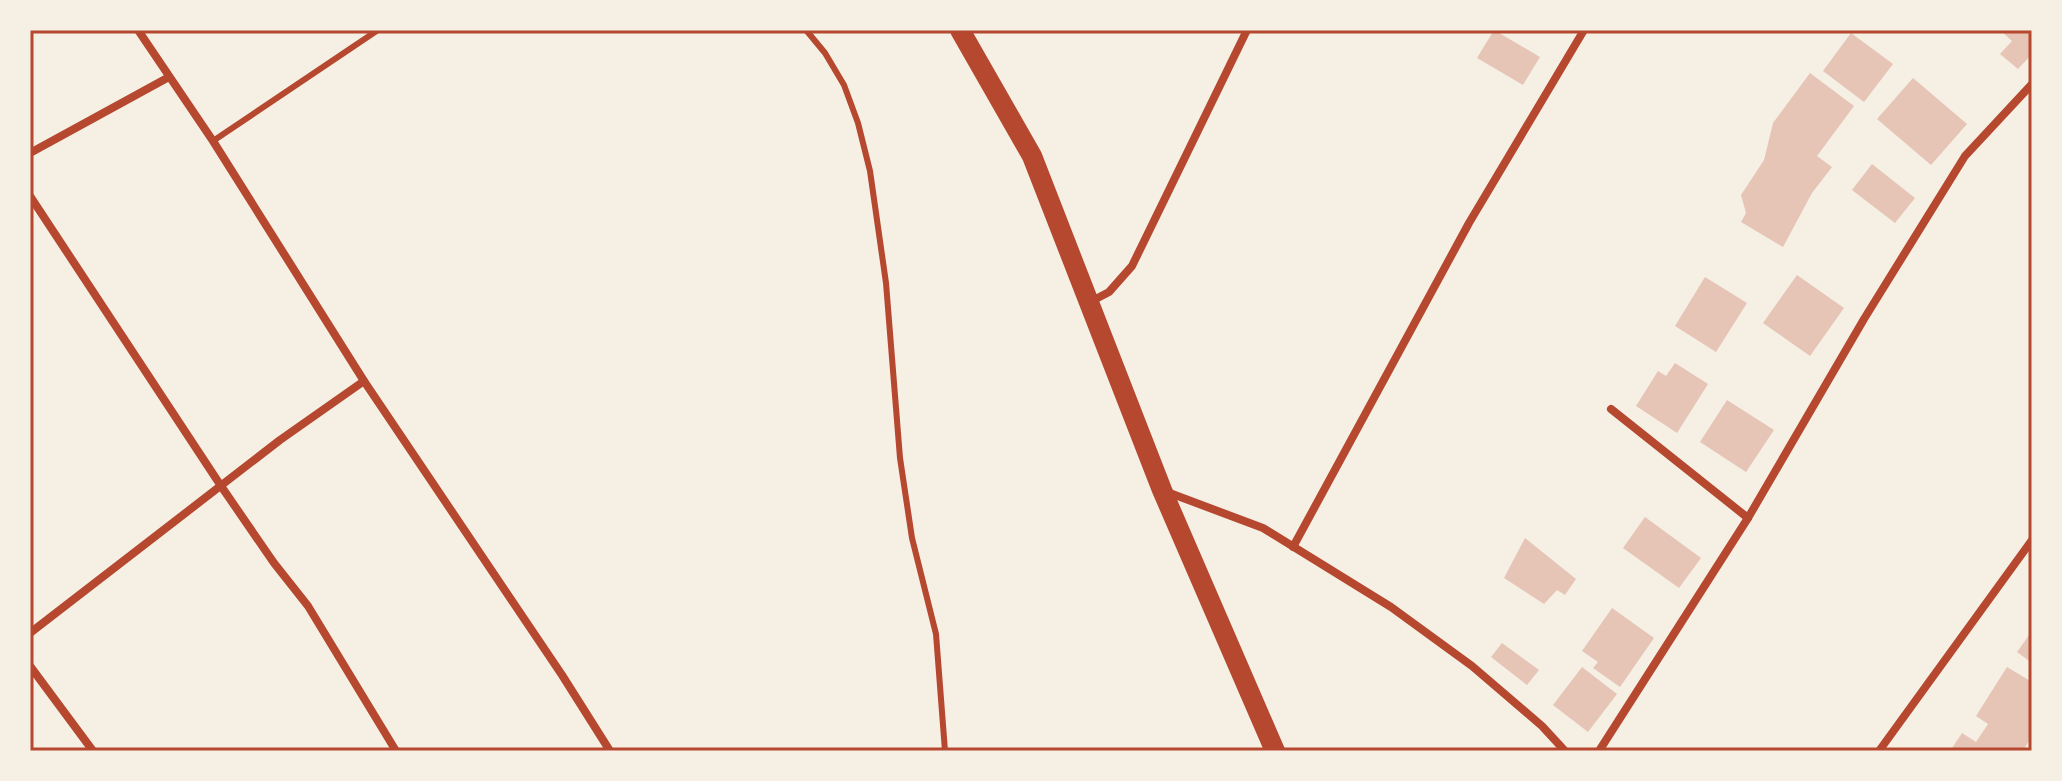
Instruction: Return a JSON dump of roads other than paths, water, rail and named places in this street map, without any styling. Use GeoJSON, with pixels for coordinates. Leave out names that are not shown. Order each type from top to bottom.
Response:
{"type":"FeatureCollection","features":[{"type":"Feature","properties":{"kind":"main road"},"geometry":{"type":"LineString","coordinates":[[960,30],[1032,156],[1162,490],[1275,751]]}},
{"type":"Feature","properties":{"kind":"street"},"geometry":{"type":"LineString","coordinates":[[138,30],[213,141],[364,381],[610,751]]}},
{"type":"Feature","properties":{"kind":"street"},"geometry":{"type":"LineString","coordinates":[[1089,302],[1109,292],[1132,266],[1247,30]]}},
{"type":"Feature","properties":{"kind":"street"},"geometry":{"type":"LineString","coordinates":[[1293,547],[1469,223],[1584,30]]}},
{"type":"Feature","properties":{"kind":"street"},"geometry":{"type":"LineString","coordinates":[[30,153],[169,77]]}},
{"type":"Feature","properties":{"kind":"street"},"geometry":{"type":"LineString","coordinates":[[1599,751],[1748,518],[1864,319],[1965,156],[2032,84]]}},
{"type":"Feature","properties":{"kind":"street"},"geometry":{"type":"LineString","coordinates":[[30,196],[221,486],[308,606],[396,751]]}},
{"type":"Feature","properties":{"kind":"street"},"geometry":{"type":"LineString","coordinates":[[30,633],[280,440],[364,381]]}},
{"type":"Feature","properties":{"kind":"street"},"geometry":{"type":"LineString","coordinates":[[1611,409],[1748,518]]}},
{"type":"Feature","properties":{"kind":"street"},"geometry":{"type":"LineString","coordinates":[[1162,490],[1263,528],[1391,607],[1472,666],[1542,726],[1565,751]]}},
{"type":"Feature","properties":{"kind":"street"},"geometry":{"type":"LineString","coordinates":[[1879,751],[2032,540]]}},
{"type":"Feature","properties":{"kind":"street"},"geometry":{"type":"LineString","coordinates":[[30,666],[93,751]]}},
{"type":"Feature","properties":{"kind":"lane"},"geometry":{"type":"LineString","coordinates":[[213,141],[378,30]]}},
{"type":"Feature","properties":{"kind":"lane"},"geometry":{"type":"LineString","coordinates":[[806,30],[825,53],[844,85],[858,123],[870,171],[886,283],[900,458],[912,538],[936,634],[945,751]]}}]}
